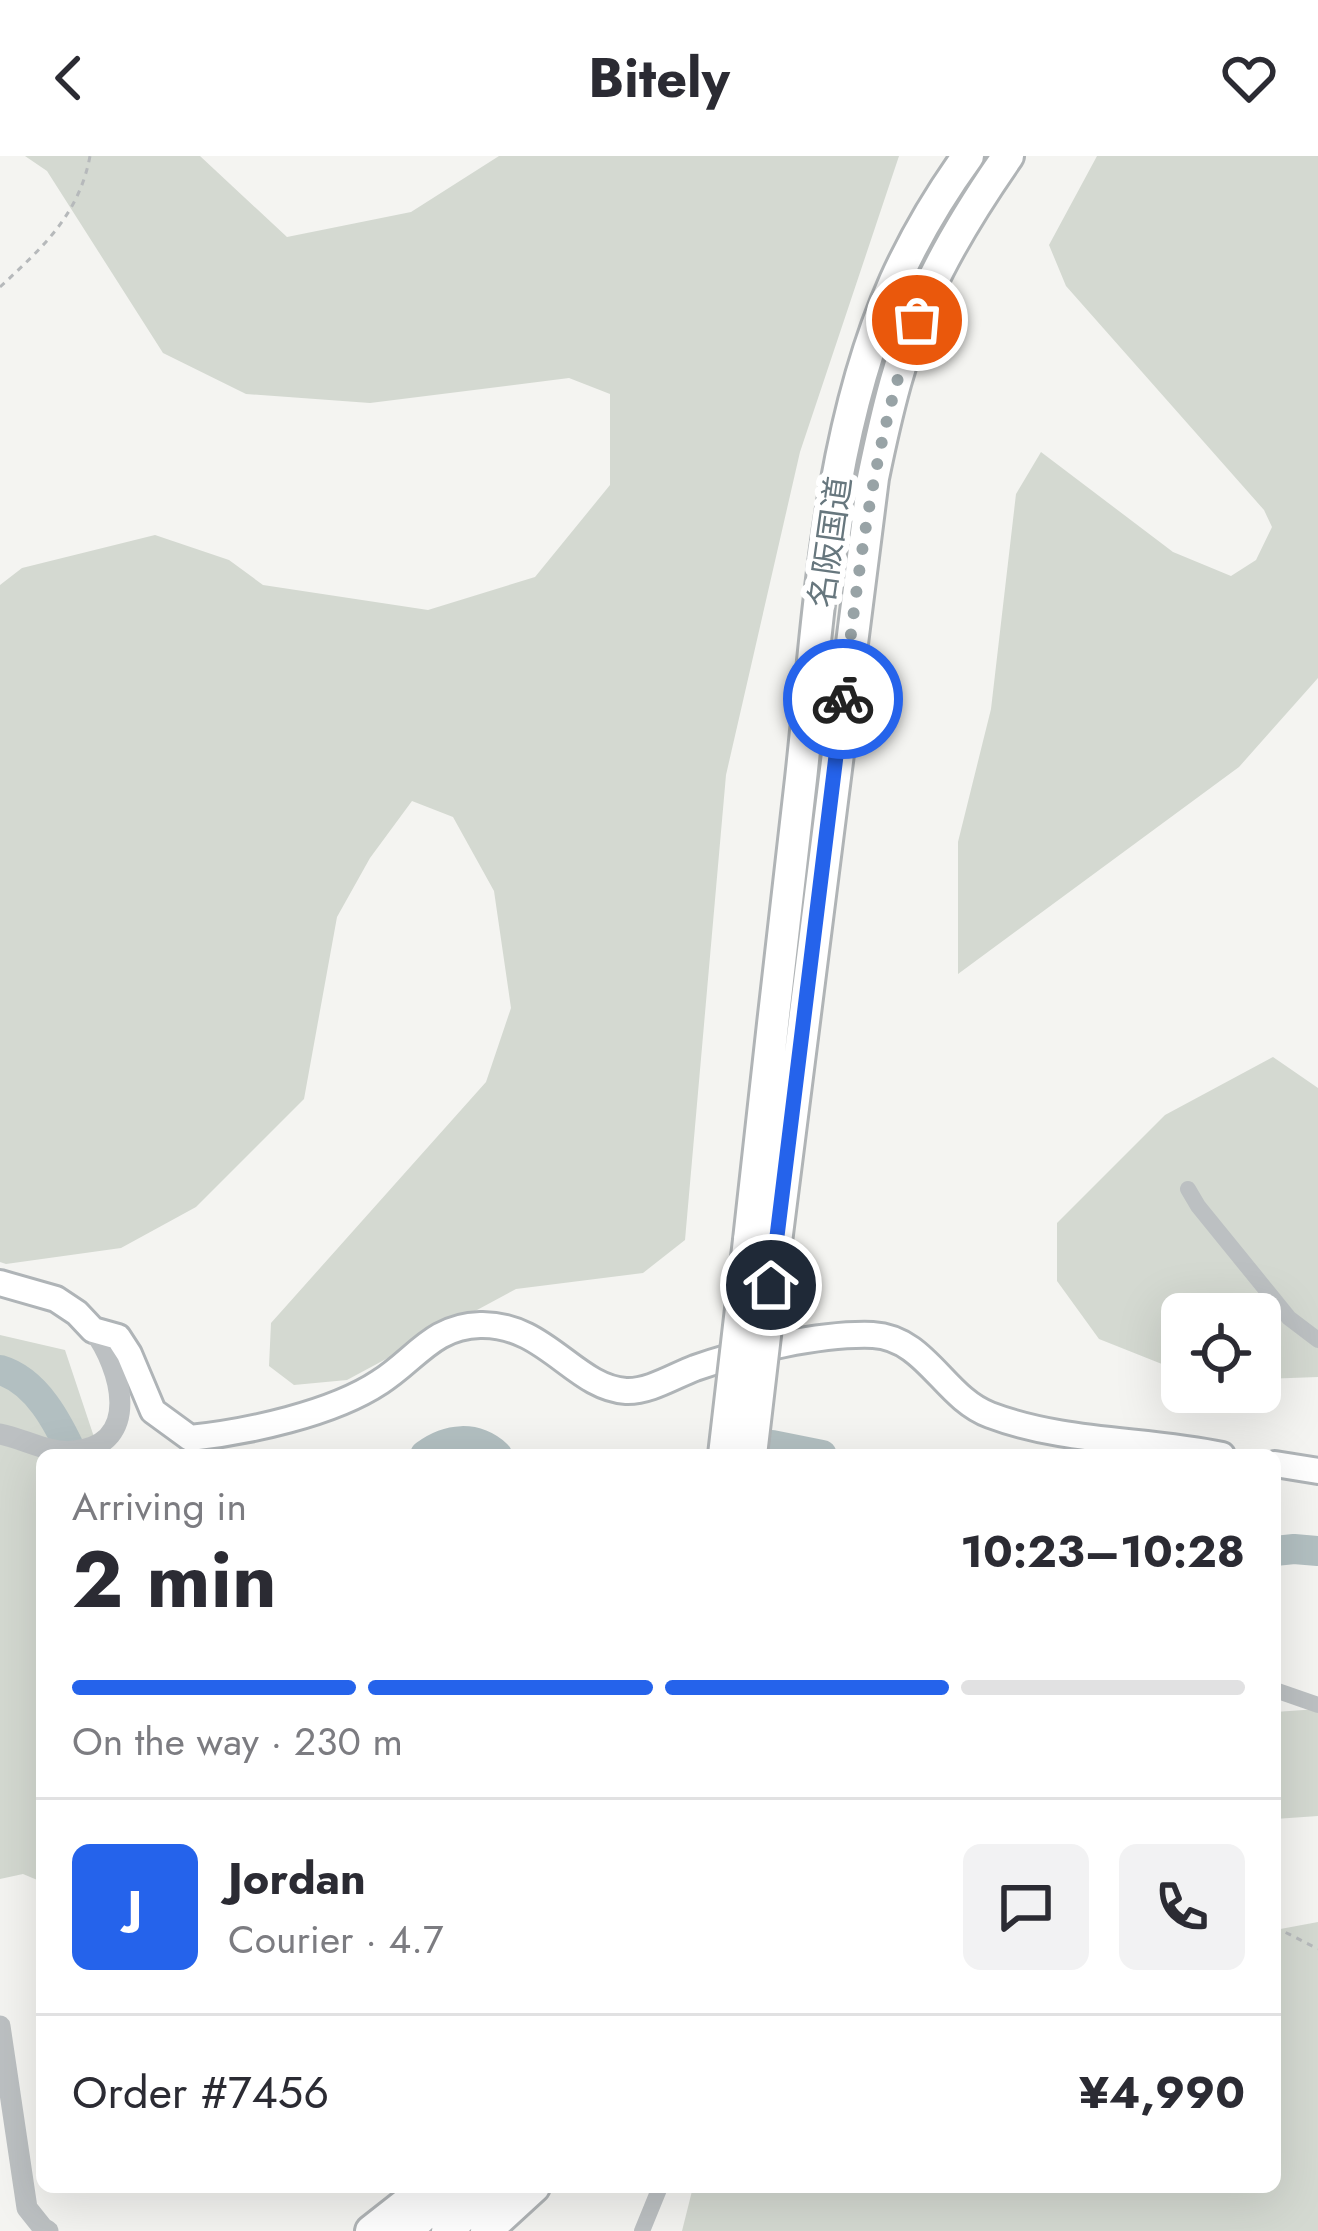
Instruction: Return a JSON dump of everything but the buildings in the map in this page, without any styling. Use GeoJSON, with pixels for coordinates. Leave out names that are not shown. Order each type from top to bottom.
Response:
{"type":"FeatureCollection","features":[{"type":"Feature","properties":{"kind":"highway","name":"名阪国道"},"geometry":{"type":"LineString","coordinates":[[751,1449],[762,1241],[819,620],[838,475],[852,410],[893,284],[918,233],[968,156]]}},
{"type":"Feature","properties":{"kind":"highway","name":"名阪国道"},"geometry":{"type":"LineString","coordinates":[[725,1449],[762,1241],[877,456],[926,295],[974,206],[1009,156]]}},
{"type":"Feature","properties":{"kind":"highway"},"geometry":{"type":"LineString","coordinates":[[371,2231],[419,2193]]}},
{"type":"Feature","properties":{"kind":"highway"},"geometry":{"type":"LineString","coordinates":[[406,2231],[449,2193]]}},
{"type":"Feature","properties":{"kind":"highway"},"geometry":{"type":"LineString","coordinates":[[447,2231],[488,2193]]}},
{"type":"Feature","properties":{"kind":"highway"},"geometry":{"type":"LineString","coordinates":[[486,2231],[527,2193]]}},
{"type":"Feature","properties":{"kind":"main road"},"geometry":{"type":"LineString","coordinates":[[0,1283],[56,1299],[93,1330],[118,1337],[153,1411],[190,1438],[229,1434],[341,1402],[381,1382],[429,1341],[448,1331],[478,1325],[511,1328],[541,1342],[600,1384],[628,1391],[789,1342],[872,1335],[897,1339],[923,1358],[964,1402],[986,1414],[1098,1438],[1193,1449]]}},
{"type":"Feature","properties":{"kind":"main road"},"geometry":{"type":"LineString","coordinates":[[1281,1465],[1318,1471]]}},
{"type":"Feature","properties":{"kind":"street"},"geometry":{"type":"LineString","coordinates":[[1188,1189],[1289,1318],[1318,1340]]}},
{"type":"Feature","properties":{"kind":"street"},"geometry":{"type":"LineString","coordinates":[[81,1449],[93,1448],[111,1435],[121,1401],[104,1344],[93,1330]]}},
{"type":"Feature","properties":{"kind":"street"},"geometry":{"type":"LineString","coordinates":[[0,1434],[49,1449]]}},
{"type":"Feature","properties":{"kind":"street"},"geometry":{"type":"LineString","coordinates":[[1281,1692],[1318,1706]]}},
{"type":"Feature","properties":{"kind":"street"},"geometry":{"type":"LineString","coordinates":[[0,2026],[27,2208],[49,2231]]}},
{"type":"Feature","properties":{"kind":"street"},"geometry":{"type":"LineString","coordinates":[[642,2231],[658,2193]]}},
{"type":"Feature","properties":{"kind":"path"},"geometry":{"type":"LineString","coordinates":[[0,287],[68,217],[86,179],[90,156]]}},
{"type":"Feature","properties":{"kind":"path"},"geometry":{"type":"LineString","coordinates":[[1281,1930],[1318,1949]]}},
{"type":"Feature","properties":{"kind":"shaded area"},"geometry":{"type":"Polygon","coordinates":[[[25,156],[200,156],[287,237],[411,212],[499,156],[899,156],[800,452],[726,775],[685,1240],[643,1273],[516,1289],[347,1380],[294,1385],[269,1366],[271,1323],[486,1082],[511,1008],[494,891],[453,817],[412,801],[370,858],[337,917],[304,1099],[196,1207],[121,1248],[0,1262],[0,585],[22,568],[155,535],[229,560],[263,585],[428,610],[535,577],[610,485],[610,394],[569,378],[370,403],[246,394],[163,353],[47,171],[25,156]]]}},
{"type":"Feature","properties":{"kind":"shaded area"},"geometry":{"type":"Polygon","coordinates":[[[1097,156],[1318,156],[1318,678],[1239,767],[958,974],[958,842],[991,709],[1016,494],[1041,452],[1173,552],[1231,576],[1256,560],[1272,527],[1264,510],[1066,286],[1049,245],[1097,156]]]}},
{"type":"Feature","properties":{"kind":"shaded area"},"geometry":{"type":"Polygon","coordinates":[[[1273,1057],[1318,1088],[1318,1377],[1281,1378],[1281,1293],[1161,1293],[1161,1364],[1099,1339],[1057,1281],[1057,1223],[1165,1115],[1273,1057]]]}},
{"type":"Feature","properties":{"kind":"shaded area"},"geometry":{"type":"Polygon","coordinates":[[[0,1335],[65,1350],[98,1449],[36,1449],[36,1879],[23,1874],[0,1879],[0,1335]]]}},
{"type":"Feature","properties":{"kind":"shaded area"},"geometry":{"type":"Polygon","coordinates":[[[1318,1709],[1318,1816],[1281,1819],[1281,1712],[1318,1709]]]}},
{"type":"Feature","properties":{"kind":"shaded area"},"geometry":{"type":"Polygon","coordinates":[[[1318,1922],[1318,2231],[682,2231],[692,2193],[1281,2193],[1281,1929],[1318,1922]]]}},
{"type":"Feature","properties":{"kind":"waterway"},"geometry":{"type":"LineString","coordinates":[[0,1370],[35,1393],[70,1449]]}},
{"type":"Feature","properties":{"kind":"waterway"},"geometry":{"type":"LineString","coordinates":[[436,1449],[461,1441],[489,1449]]}},
{"type":"Feature","properties":{"kind":"waterway"},"geometry":{"type":"LineString","coordinates":[[737,1449],[772,1445],[792,1449]]}},
{"type":"Feature","properties":{"kind":"waterway"},"geometry":{"type":"LineString","coordinates":[[1281,1550],[1318,1551]]}},
{"type":"Feature","properties":{"kind":"way so far"},"geometry":{"type":"LineString","coordinates":[[843,699],[873,478],[887,413],[917,320]]}},
{"type":"Feature","properties":{"kind":"route"},"geometry":{"type":"LineString","coordinates":[[771,1285],[843,699]]}}]}
